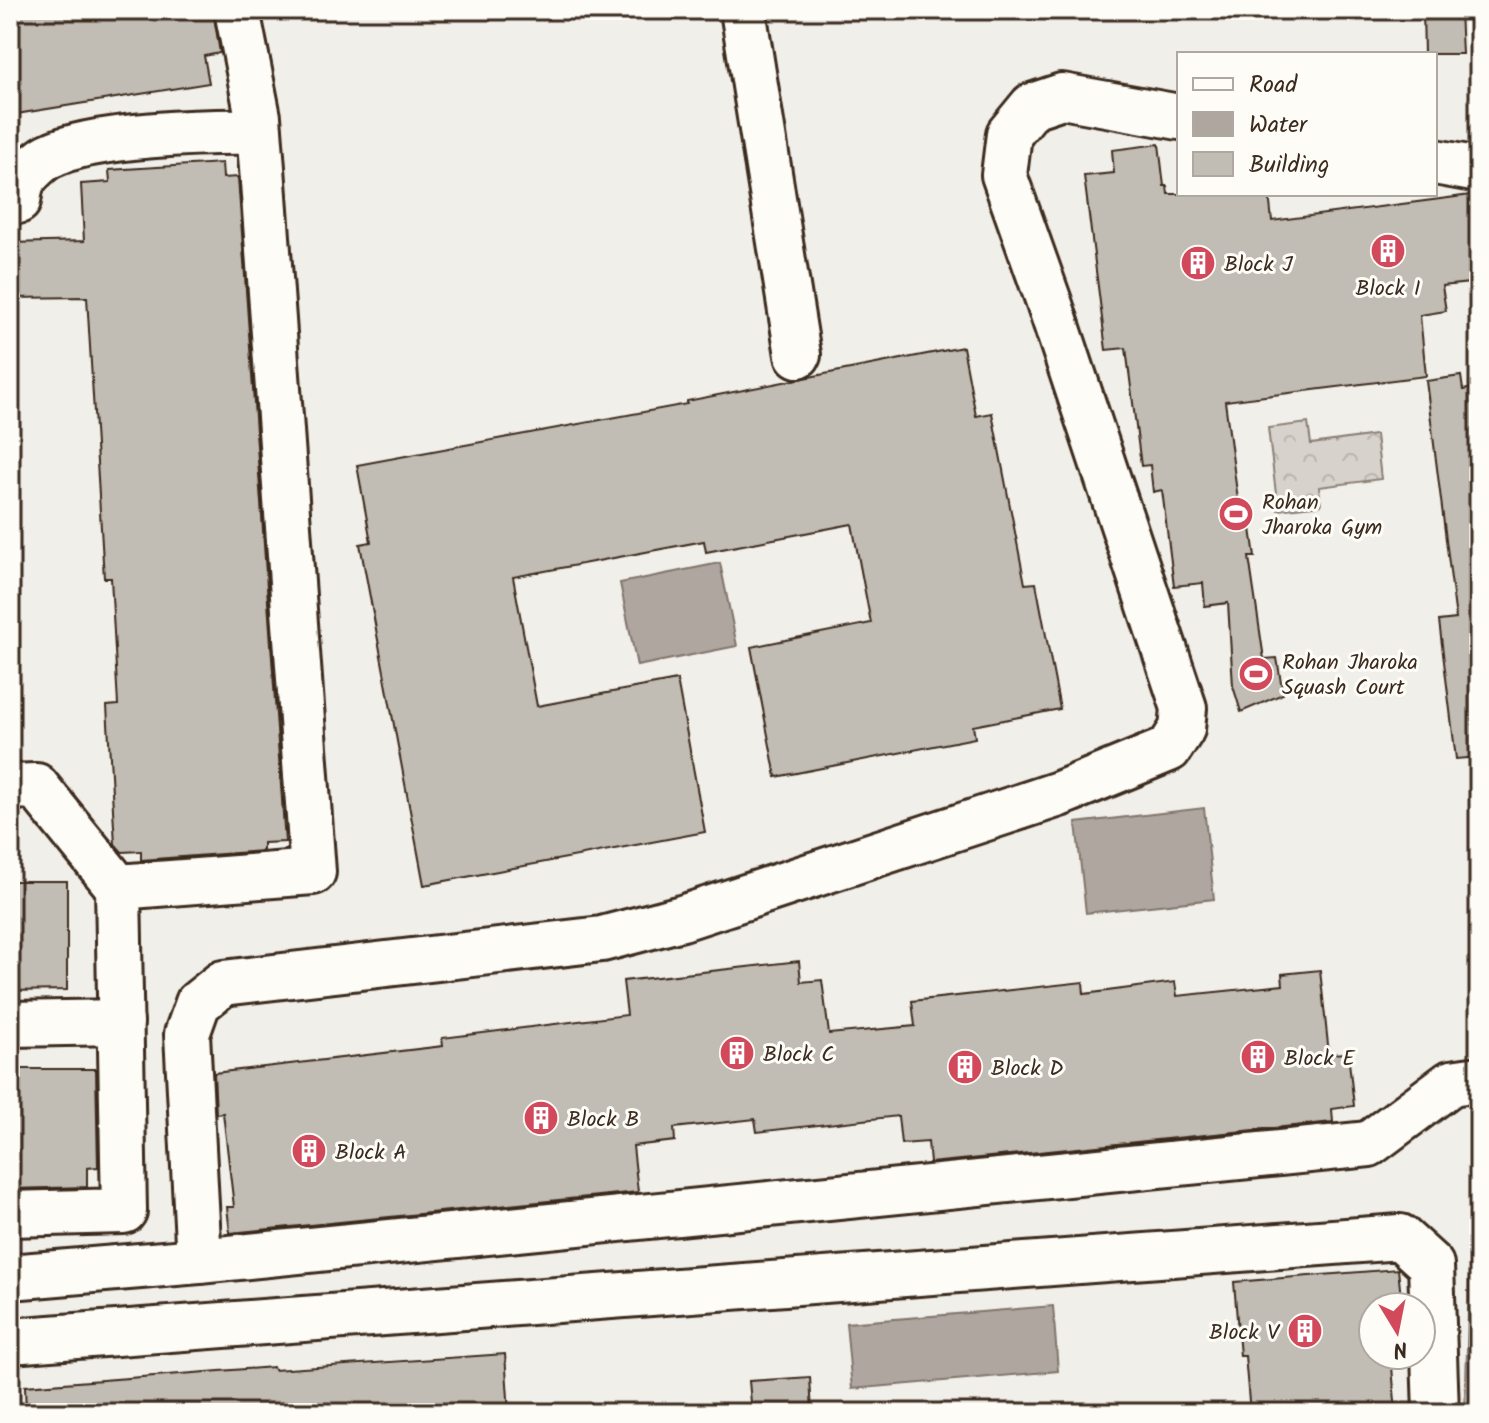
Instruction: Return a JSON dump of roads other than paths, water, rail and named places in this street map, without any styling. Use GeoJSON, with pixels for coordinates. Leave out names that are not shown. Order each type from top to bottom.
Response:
{"type":"FeatureCollection","features":[{"type":"Feature","properties":{"kind":"street"},"geometry":{"type":"LineString","coordinates":[[118,887],[313,872],[259,132],[237,10]]}},
{"type":"Feature","properties":{"kind":"street"},"geometry":{"type":"LineString","coordinates":[[743,10],[798,355]]}},
{"type":"Feature","properties":{"kind":"street"},"geometry":{"type":"LineString","coordinates":[[199,1261],[187,1034],[198,1003],[223,983],[602,939],[682,918],[1059,794],[1169,749],[1182,729],[1184,708],[1004,175],[1009,134],[1032,106],[1062,96],[1177,117]]}},
{"type":"Feature","properties":{"kind":"street"},"geometry":{"type":"LineString","coordinates":[[18,201],[22,182],[45,157],[66,149],[116,140],[224,131],[259,132]]}},
{"type":"Feature","properties":{"kind":"street"},"geometry":{"type":"LineString","coordinates":[[1437,162],[1479,170]]}},
{"type":"Feature","properties":{"kind":"street"},"geometry":{"type":"LineString","coordinates":[[10,787],[36,786],[118,887],[124,1211],[10,1214]]}},
{"type":"Feature","properties":{"kind":"street"},"geometry":{"type":"LineString","coordinates":[[10,1024],[121,1022]]}},
{"type":"Feature","properties":{"kind":"street"},"geometry":{"type":"LineString","coordinates":[[10,1277],[199,1261],[1369,1144],[1451,1083],[1479,1079]]}},
{"type":"Feature","properties":{"kind":"street"},"geometry":{"type":"LineString","coordinates":[[10,1341],[1400,1237],[1431,1265],[1436,1413]]}},
{"type":"Feature","properties":{"kind":"water"},"geometry":{"type":"Polygon","coordinates":[[[720,563],[737,646],[637,666],[620,583],[720,563]]]}},
{"type":"Feature","properties":{"kind":"water"},"geometry":{"type":"Polygon","coordinates":[[[1204,808],[1214,899],[1086,913],[1076,823],[1204,808]]]}},
{"type":"Feature","properties":{"kind":"water"},"geometry":{"type":"Polygon","coordinates":[[[1053,1306],[1058,1371],[852,1389],[846,1323],[1053,1306]]]}},
{"type":"Feature","properties":{"kind":"place","name":"Block I"},"geometry":{"type":"Point","coordinates":[1388,251]}},
{"type":"Feature","properties":{"kind":"place","name":"Block J"},"geometry":{"type":"Point","coordinates":[1198,263]}},
{"type":"Feature","properties":{"kind":"place","name":"Rohan Jharoka Gym"},"geometry":{"type":"Point","coordinates":[1236,514]}},
{"type":"Feature","properties":{"kind":"place","name":"Rohan Jharoka Squash Court"},"geometry":{"type":"Point","coordinates":[1256,674]}},
{"type":"Feature","properties":{"kind":"place","name":"Block C"},"geometry":{"type":"Point","coordinates":[737,1053]}},
{"type":"Feature","properties":{"kind":"place","name":"Block E"},"geometry":{"type":"Point","coordinates":[1258,1057]}},
{"type":"Feature","properties":{"kind":"place","name":"Block D"},"geometry":{"type":"Point","coordinates":[965,1067]}},
{"type":"Feature","properties":{"kind":"place","name":"Block B"},"geometry":{"type":"Point","coordinates":[541,1118]}},
{"type":"Feature","properties":{"kind":"place","name":"Block A"},"geometry":{"type":"Point","coordinates":[309,1151]}},
{"type":"Feature","properties":{"kind":"place","name":"Block V"},"geometry":{"type":"Point","coordinates":[1305,1331]}}]}
